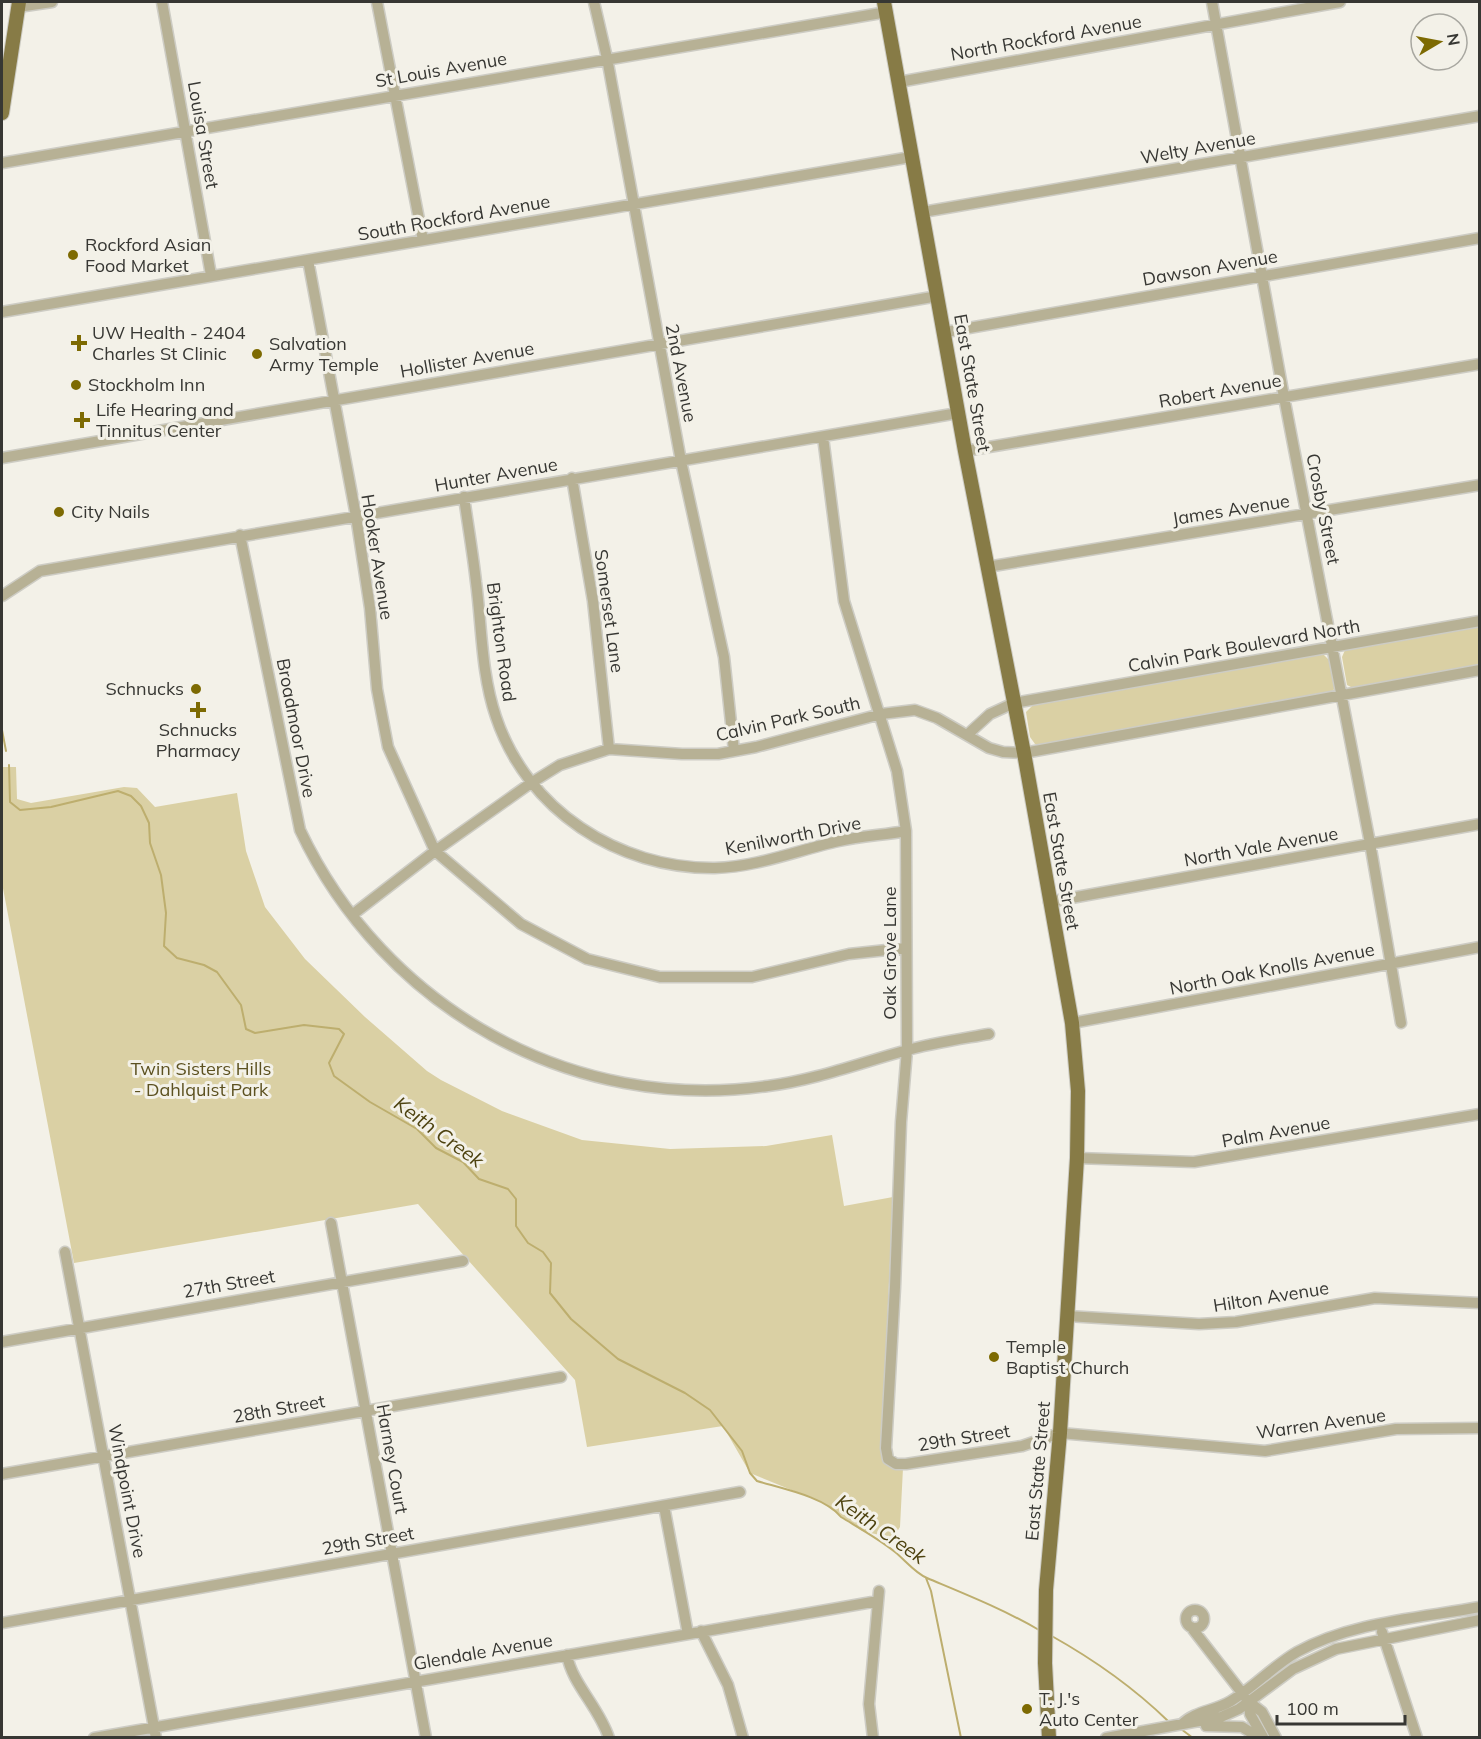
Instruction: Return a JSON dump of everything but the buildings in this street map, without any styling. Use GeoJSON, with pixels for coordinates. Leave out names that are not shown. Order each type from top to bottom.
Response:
{"type":"FeatureCollection","features":[{"type":"Feature","properties":{"kind":"main road"},"geometry":{"type":"LineString","coordinates":[[2,113],[3,90],[19,4]]}},
{"type":"Feature","properties":{"kind":"main road","name":"East State Street"},"geometry":{"type":"LineString","coordinates":[[886,7],[911,156],[946,332],[958,413],[1024,753],[1072,1023],[1078,1091],[1077,1158],[1060,1433],[1046,1590],[1045,1663],[1049,1737]]}},
{"type":"Feature","properties":{"kind":"street"},"geometry":{"type":"LineString","coordinates":[[19,4],[52,2]]}},
{"type":"Feature","properties":{"kind":"street","name":"Louisa Street"},"geometry":{"type":"LineString","coordinates":[[162,2],[211,275]]}},
{"type":"Feature","properties":{"kind":"street"},"geometry":{"type":"LineString","coordinates":[[377,2],[423,240]]}},
{"type":"Feature","properties":{"kind":"street","name":"2nd Avenue"},"geometry":{"type":"LineString","coordinates":[[594,2],[607,58],[681,460],[724,657],[734,751]]}},
{"type":"Feature","properties":{"kind":"street","name":"Crosby Street"},"geometry":{"type":"LineString","coordinates":[[1212,2],[1284,397],[1370,843],[1401,1023]]}},
{"type":"Feature","properties":{"kind":"street","name":"North Rockford Avenue"},"geometry":{"type":"LineString","coordinates":[[899,81],[1340,2]]}},
{"type":"Feature","properties":{"kind":"street","name":"St Louis Avenue"},"geometry":{"type":"LineString","coordinates":[[2,163],[886,7]]}},
{"type":"Feature","properties":{"kind":"street","name":"Welty Avenue"},"geometry":{"type":"LineString","coordinates":[[922,212],[1479,116]]}},
{"type":"Feature","properties":{"kind":"street","name":"South Rockford Avenue"},"geometry":{"type":"LineString","coordinates":[[2,312],[911,156]]}},
{"type":"Feature","properties":{"kind":"street","name":"Dawson Avenue"},"geometry":{"type":"LineString","coordinates":[[946,332],[1479,238]]}},
{"type":"Feature","properties":{"kind":"street","name":"Hooker Avenue"},"geometry":{"type":"LineString","coordinates":[[308,260],[356,516],[370,608],[377,689],[388,747],[435,851]]}},
{"type":"Feature","properties":{"kind":"street","name":"Hollister Avenue"},"geometry":{"type":"LineString","coordinates":[[2,458],[938,296]]}},
{"type":"Feature","properties":{"kind":"street","name":"Robert Avenue"},"geometry":{"type":"LineString","coordinates":[[965,451],[1479,364]]}},
{"type":"Feature","properties":{"kind":"street","name":"Hunter Avenue"},"geometry":{"type":"LineString","coordinates":[[2,596],[40,571],[958,413]]}},
{"type":"Feature","properties":{"kind":"street","name":"Oak Grove Lane"},"geometry":{"type":"LineString","coordinates":[[823,437],[844,601],[897,771],[906,831],[907,1050],[901,1122],[886,1448],[888,1459],[896,1464],[906,1464]]}},
{"type":"Feature","properties":{"kind":"street","name":"Somerset Lane"},"geometry":{"type":"LineString","coordinates":[[572,478],[593,601],[609,749]]}},
{"type":"Feature","properties":{"kind":"street","name":"James Avenue"},"geometry":{"type":"LineString","coordinates":[[987,567],[1479,484]]}},
{"type":"Feature","properties":{"kind":"street","name":"Brighton Road"},"geometry":{"type":"LineString","coordinates":[[464,497],[476,582],[484,668],[495,716],[507,746],[531,783]]}},
{"type":"Feature","properties":{"kind":"street","name":"Broadmoor Drive"},"geometry":{"type":"LineString","coordinates":[[240,535],[300,830],[316,863],[352,915],[383,952],[417,984],[461,1018],[508,1046],[554,1065],[598,1077],[659,1089],[712,1091],[769,1086],[835,1071],[907,1050],[989,1034]]}},
{"type":"Feature","properties":{"kind":"street","name":"Calvin Park Boulevard North"},"geometry":{"type":"LineString","coordinates":[[1014,703],[1479,621]]}},
{"type":"Feature","properties":{"kind":"street"},"geometry":{"type":"LineString","coordinates":[[1024,753],[1479,670]]}},
{"type":"Feature","properties":{"kind":"street"},"geometry":{"type":"LineString","coordinates":[[968,735],[990,714],[1014,703]]}},
{"type":"Feature","properties":{"kind":"street","name":"Calvin Park South"},"geometry":{"type":"LineString","coordinates":[[352,915],[435,851],[531,783],[560,765],[609,749],[682,754],[734,751],[881,714],[915,710],[937,718],[996,750],[1024,753]]}},
{"type":"Feature","properties":{"kind":"street","name":"Kenilworth Drive"},"geometry":{"type":"LineString","coordinates":[[531,783],[579,829],[629,854],[674,865],[716,868],[741,865],[841,841],[906,831]]}},
{"type":"Feature","properties":{"kind":"street","name":"North Vale Avenue"},"geometry":{"type":"LineString","coordinates":[[1049,902],[1479,824]]}},
{"type":"Feature","properties":{"kind":"street"},"geometry":{"type":"LineString","coordinates":[[435,851],[521,924],[587,959],[660,977],[752,977],[849,954],[906,948]]}},
{"type":"Feature","properties":{"kind":"street","name":"North Oak Knolls Avenue"},"geometry":{"type":"LineString","coordinates":[[1072,1023],[1479,947]]}},
{"type":"Feature","properties":{"kind":"street","name":"Palm Avenue"},"geometry":{"type":"LineString","coordinates":[[1077,1158],[1177,1163],[1211,1161],[1479,1114]]}},
{"type":"Feature","properties":{"kind":"street","name":"Harney Court"},"geometry":{"type":"LineString","coordinates":[[331,1222],[426,1737]]}},
{"type":"Feature","properties":{"kind":"street","name":"Windpoint Drive"},"geometry":{"type":"LineString","coordinates":[[65,1252],[155,1732]]}},
{"type":"Feature","properties":{"kind":"street","name":"27th Street"},"geometry":{"type":"LineString","coordinates":[[2,1342],[463,1260]]}},
{"type":"Feature","properties":{"kind":"street","name":"Hilton Avenue"},"geometry":{"type":"LineString","coordinates":[[1067,1316],[1199,1324],[1236,1322],[1375,1298],[1479,1303]]}},
{"type":"Feature","properties":{"kind":"street","name":"28th Street"},"geometry":{"type":"LineString","coordinates":[[2,1474],[561,1377]]}},
{"type":"Feature","properties":{"kind":"street","name":"Warren Avenue"},"geometry":{"type":"LineString","coordinates":[[1060,1433],[1265,1451],[1396,1429],[1479,1428]]}},
{"type":"Feature","properties":{"kind":"street","name":"29th Street"},"geometry":{"type":"LineString","coordinates":[[906,1464],[1022,1446],[1060,1433]]}},
{"type":"Feature","properties":{"kind":"street","name":"29th Street"},"geometry":{"type":"LineString","coordinates":[[2,1623],[740,1492]]}},
{"type":"Feature","properties":{"kind":"street"},"geometry":{"type":"LineString","coordinates":[[664,1506],[688,1634]]}},
{"type":"Feature","properties":{"kind":"street","name":"Glendale Avenue"},"geometry":{"type":"LineString","coordinates":[[94,1737],[155,1732],[416,1681],[688,1634],[879,1596],[868,1706],[873,1737]]}},
{"type":"Feature","properties":{"kind":"street"},"geometry":{"type":"LineString","coordinates":[[1246,1697],[1270,1670],[1306,1647],[1336,1635],[1479,1607]]}},
{"type":"Feature","properties":{"kind":"street"},"geometry":{"type":"LineString","coordinates":[[1182,1724],[1190,1716],[1246,1697],[1293,1669],[1347,1646],[1479,1620]]}},
{"type":"Feature","properties":{"kind":"street"},"geometry":{"type":"LineString","coordinates":[[1380,1626],[1416,1737]]}},
{"type":"Feature","properties":{"kind":"street"},"geometry":{"type":"LineString","coordinates":[[1191,1627],[1246,1697],[1262,1712],[1276,1737]]}},
{"type":"Feature","properties":{"kind":"street"},"geometry":{"type":"LineString","coordinates":[[701,1631],[728,1685],[744,1737]]}},
{"type":"Feature","properties":{"kind":"street"},"geometry":{"type":"LineString","coordinates":[[567,1655],[571,1673],[594,1705],[609,1737]]}},
{"type":"Feature","properties":{"kind":"street"},"geometry":{"type":"LineString","coordinates":[[1246,1697],[1261,1737]]}},
{"type":"Feature","properties":{"kind":"street"},"geometry":{"type":"LineString","coordinates":[[1106,1737],[1182,1724],[1242,1727],[1261,1737]]}},
{"type":"Feature","properties":{"kind":"green space"},"geometry":{"type":"Polygon","coordinates":[[[1479,625],[1479,666],[1353,688],[1347,685],[1342,657],[1345,650],[1479,625]]]}},
{"type":"Feature","properties":{"kind":"green space"},"geometry":{"type":"Polygon","coordinates":[[[1322,653],[1330,661],[1335,688],[1331,693],[1042,744],[1035,744],[1030,737],[1026,712],[1033,705],[1322,653]]]}},
{"type":"Feature","properties":{"kind":"green space","name":"Twin Sisters Hills - Dahlquist Park"},"geometry":{"type":"Polygon","coordinates":[[[3,767],[16,767],[17,799],[31,803],[124,787],[137,788],[155,807],[237,793],[246,851],[265,907],[305,959],[365,1017],[427,1071],[502,1111],[582,1140],[670,1149],[766,1146],[832,1135],[844,1206],[893,1197],[881,1451],[885,1463],[903,1468],[900,1527],[893,1538],[862,1531],[821,1502],[750,1473],[723,1426],[587,1447],[575,1380],[418,1204],[74,1263],[2,883],[3,767]]]}},
{"type":"Feature","properties":{"kind":"waterway","name":"Keith Creek"},"geometry":{"type":"LineString","coordinates":[[2,730],[6,751]]}},
{"type":"Feature","properties":{"kind":"waterway","name":"Keith Creek"},"geometry":{"type":"LineString","coordinates":[[9,765],[10,802],[20,810],[51,807],[118,791],[131,796],[141,806],[149,823],[150,843],[161,875],[166,913],[164,946],[177,958],[204,965],[217,972],[241,1005],[246,1029],[255,1033],[304,1025],[339,1029],[344,1034],[329,1063],[334,1076],[370,1102],[417,1129],[436,1148],[463,1162],[479,1179],[508,1189],[516,1199],[516,1226],[528,1243],[543,1252],[551,1263],[550,1293],[571,1319],[618,1359],[685,1393],[710,1410],[742,1451],[750,1473],[757,1481],[802,1494],[825,1504],[841,1517],[889,1547],[923,1576],[1039,1630]]}},
{"type":"Feature","properties":{"kind":"waterway"},"geometry":{"type":"LineString","coordinates":[[926,1578],[931,1591],[961,1738]]}},
{"type":"Feature","properties":{"kind":"waterway","name":"Keith Creek"},"geometry":{"type":"LineString","coordinates":[[1050,1635],[1112,1674],[1168,1721]]}},
{"type":"Feature","properties":{"kind":"waterway","name":"Keith Creek"},"geometry":{"type":"LineString","coordinates":[[1181,1729],[1193,1738]]}},
{"type":"Feature","properties":{"kind":"place","name":"Rockford Asian Food Market"},"geometry":{"type":"Point","coordinates":[73,255]}},
{"type":"Feature","properties":{"kind":"place","name":"UW Health - 2404 Charles St Clinic"},"geometry":{"type":"Point","coordinates":[79,343]}},
{"type":"Feature","properties":{"kind":"place","name":"Salvation Army Temple"},"geometry":{"type":"Point","coordinates":[257,354]}},
{"type":"Feature","properties":{"kind":"place","name":"Stockholm Inn"},"geometry":{"type":"Point","coordinates":[76,385]}},
{"type":"Feature","properties":{"kind":"place","name":"Life Hearing and Tinnitus Center"},"geometry":{"type":"Point","coordinates":[82,420]}},
{"type":"Feature","properties":{"kind":"place","name":"City Nails"},"geometry":{"type":"Point","coordinates":[59,512]}},
{"type":"Feature","properties":{"kind":"place","name":"Schnucks"},"geometry":{"type":"Point","coordinates":[196,689]}},
{"type":"Feature","properties":{"kind":"place","name":"Schnucks Pharmacy"},"geometry":{"type":"Point","coordinates":[198,710]}},
{"type":"Feature","properties":{"kind":"place","name":"Temple Baptist Church"},"geometry":{"type":"Point","coordinates":[994,1357]}},
{"type":"Feature","properties":{"kind":"place","name":"T. J.'s Auto Center"},"geometry":{"type":"Point","coordinates":[1027,1709]}}]}
